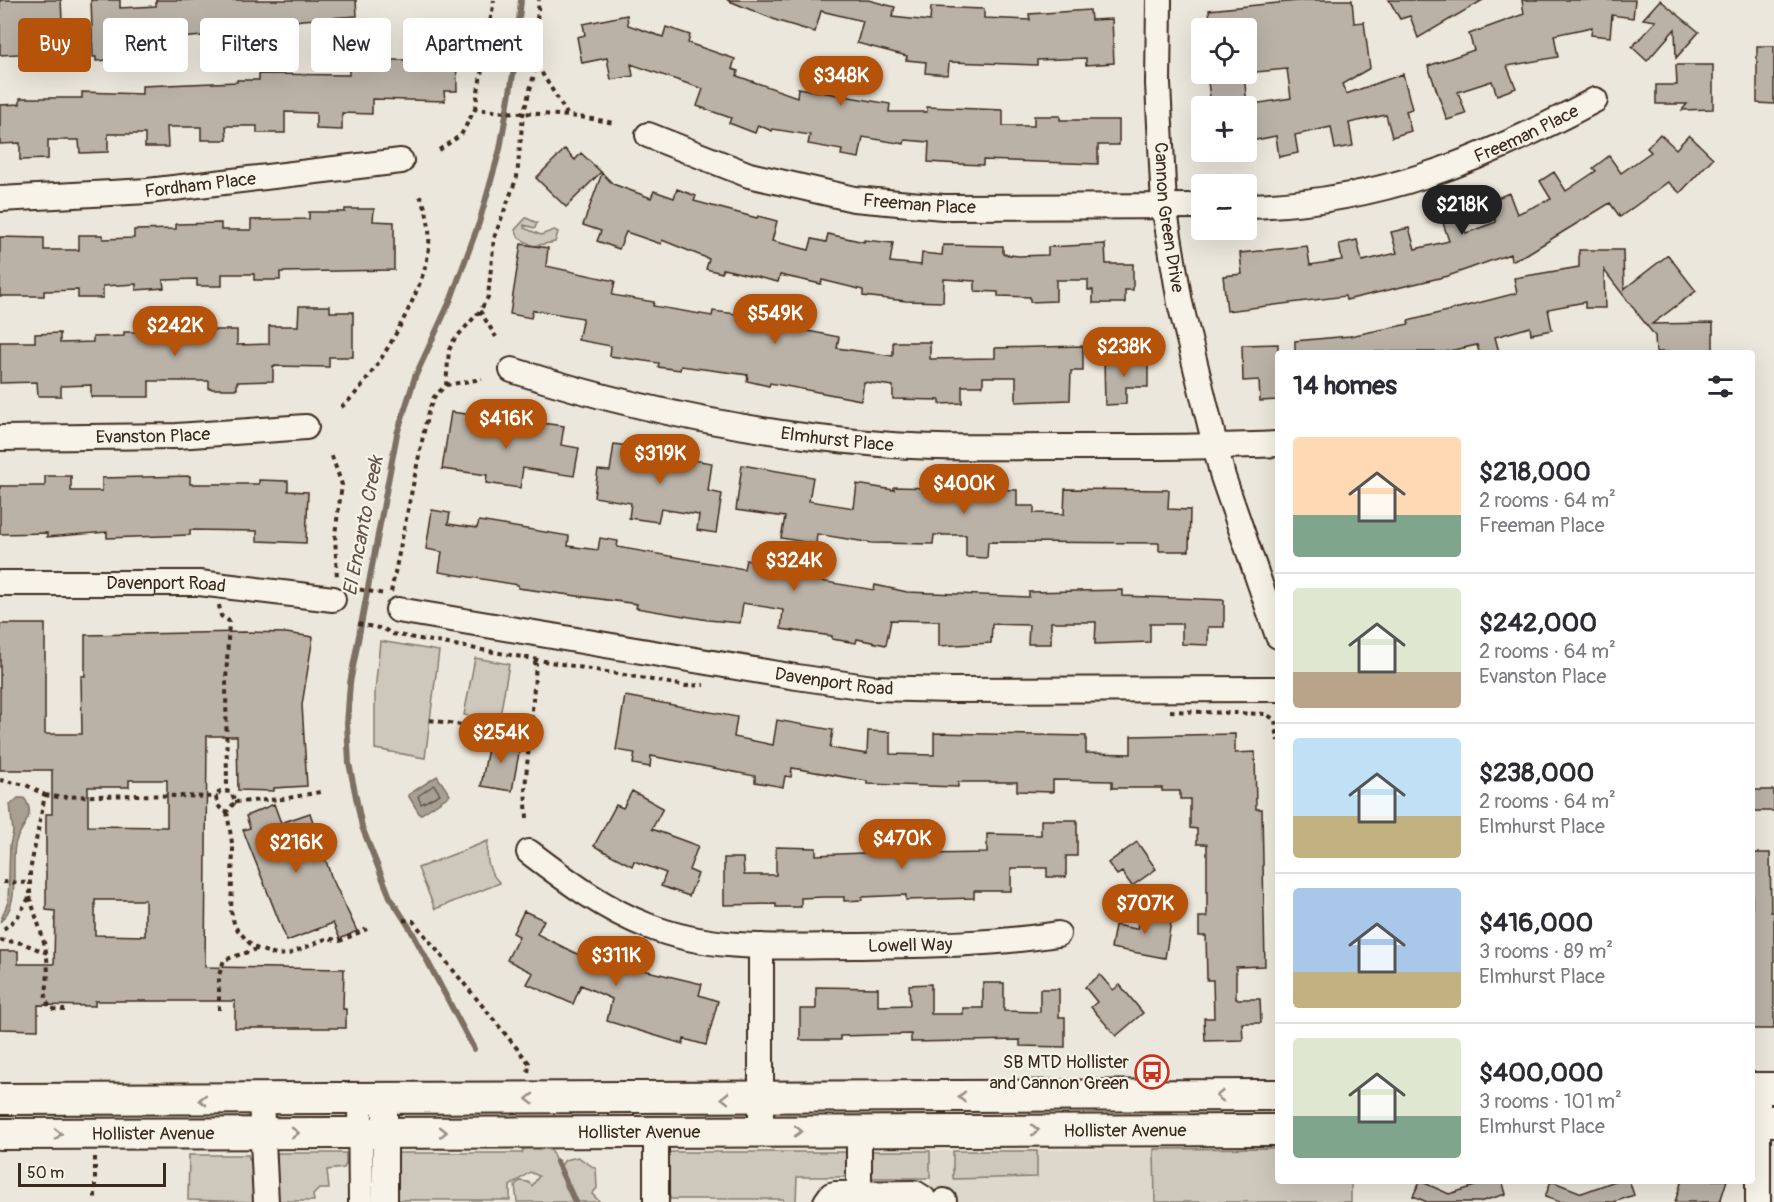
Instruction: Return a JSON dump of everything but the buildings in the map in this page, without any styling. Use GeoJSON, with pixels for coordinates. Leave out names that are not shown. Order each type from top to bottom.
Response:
{"type":"FeatureCollection","features":[{"type":"Feature","properties":{"kind":"main road","name":"Hollister Avenue"},"geometry":{"type":"LineString","coordinates":[[0,1099],[373,1100],[1275,1095]]}},
{"type":"Feature","properties":{"kind":"main road","name":"Hollister Avenue"},"geometry":{"type":"LineString","coordinates":[[0,1134],[1275,1130]]}},
{"type":"Feature","properties":{"kind":"street","name":"Cannon Green Drive"},"geometry":{"type":"LineString","coordinates":[[1159,0],[1158,84],[1164,206],[1180,303],[1214,446],[1275,627]]}},
{"type":"Feature","properties":{"kind":"street","name":"Freeman Place"},"geometry":{"type":"LineString","coordinates":[[1257,205],[1339,198],[1425,177],[1525,137],[1595,100]]}},
{"type":"Feature","properties":{"kind":"street","name":"Freeman Place"},"geometry":{"type":"LineString","coordinates":[[648,135],[749,175],[854,199],[943,207],[1191,206]]}},
{"type":"Feature","properties":{"kind":"street","name":"Fordham Place"},"geometry":{"type":"LineString","coordinates":[[0,199],[148,191],[401,161]]}},
{"type":"Feature","properties":{"kind":"street","name":"Elmhurst Place"},"geometry":{"type":"LineString","coordinates":[[512,370],[620,401],[844,441],[944,447],[1275,444]]}},
{"type":"Feature","properties":{"kind":"street","name":"Evanston Place"},"geometry":{"type":"LineString","coordinates":[[0,438],[177,436],[306,427]]}},
{"type":"Feature","properties":{"kind":"street","name":"Davenport Road"},"geometry":{"type":"LineString","coordinates":[[0,583],[199,583],[335,588]]}},
{"type":"Feature","properties":{"kind":"street","name":"Davenport Road"},"geometry":{"type":"LineString","coordinates":[[398,610],[873,688],[941,690],[1275,689]]}},
{"type":"Feature","properties":{"kind":"street","name":"Lowell Way"},"geometry":{"type":"LineString","coordinates":[[529,852],[582,892],[648,927],[696,941],[761,947],[966,945],[1058,934]]}},
{"type":"Feature","properties":{"kind":"street"},"geometry":{"type":"LineString","coordinates":[[761,947],[761,1131]]}},
{"type":"Feature","properties":{"kind":"street"},"geometry":{"type":"LineString","coordinates":[[1758,1202],[1761,1088]]}},
{"type":"Feature","properties":{"kind":"street"},"geometry":{"type":"LineString","coordinates":[[261,1100],[266,1202]]}},
{"type":"Feature","properties":{"kind":"street"},"geometry":{"type":"LineString","coordinates":[[361,1202],[372,1132],[373,1100]]}},
{"type":"Feature","properties":{"kind":"street"},"geometry":{"type":"LineString","coordinates":[[656,1131],[656,1202]]}},
{"type":"Feature","properties":{"kind":"street"},"geometry":{"type":"LineString","coordinates":[[372,1132],[385,1202]]}},
{"type":"Feature","properties":{"kind":"street"},"geometry":{"type":"LineString","coordinates":[[859,1132],[872,1197]]}},
{"type":"Feature","properties":{"kind":"street"},"geometry":{"type":"LineString","coordinates":[[826,1202],[831,1195],[872,1197],[915,1194],[937,1202]]}},
{"type":"Feature","properties":{"kind":"path"},"geometry":{"type":"LineString","coordinates":[[439,150],[462,135],[474,109],[494,0]]}},
{"type":"Feature","properties":{"kind":"path"},"geometry":{"type":"LineString","coordinates":[[537,18],[539,0]]}},
{"type":"Feature","properties":{"kind":"path"},"geometry":{"type":"LineString","coordinates":[[392,587],[428,412],[434,398],[446,385],[449,350],[460,331],[480,311],[488,297],[494,238],[517,177],[523,115],[535,72]]}},
{"type":"Feature","properties":{"kind":"path"},"geometry":{"type":"LineString","coordinates":[[542,72],[567,114]]}},
{"type":"Feature","properties":{"kind":"path"},"geometry":{"type":"LineString","coordinates":[[474,109],[523,115],[543,112],[567,114],[613,123]]}},
{"type":"Feature","properties":{"kind":"path"},"geometry":{"type":"LineString","coordinates":[[340,407],[351,400],[372,373],[400,324],[425,271],[429,252],[428,220],[420,196]]}},
{"type":"Feature","properties":{"kind":"path"},"geometry":{"type":"LineString","coordinates":[[480,311],[496,338]]}},
{"type":"Feature","properties":{"kind":"path"},"geometry":{"type":"LineString","coordinates":[[446,385],[482,379]]}},
{"type":"Feature","properties":{"kind":"path"},"geometry":{"type":"LineString","coordinates":[[332,456],[342,485],[335,534],[335,588]]}},
{"type":"Feature","properties":{"kind":"path"},"geometry":{"type":"LineString","coordinates":[[367,591],[373,592]]}},
{"type":"Feature","properties":{"kind":"path"},"geometry":{"type":"LineString","coordinates":[[219,605],[221,616],[229,621],[226,680],[227,791]]}},
{"type":"Feature","properties":{"kind":"path"},"geometry":{"type":"LineString","coordinates":[[358,624],[366,626]]}},
{"type":"Feature","properties":{"kind":"path"},"geometry":{"type":"LineString","coordinates":[[528,818],[525,789],[536,665],[533,658]]}},
{"type":"Feature","properties":{"kind":"path"},"geometry":{"type":"LineString","coordinates":[[430,720],[530,736]]}},
{"type":"Feature","properties":{"kind":"path"},"geometry":{"type":"LineString","coordinates":[[0,780],[26,785],[45,795],[58,797],[138,795],[216,797]]}},
{"type":"Feature","properties":{"kind":"path"},"geometry":{"type":"LineString","coordinates":[[236,802],[231,792],[220,791],[216,797],[217,805],[227,812],[233,849],[231,911],[235,927],[241,937],[257,949],[276,955],[289,954],[328,938],[340,941],[367,930]]}},
{"type":"Feature","properties":{"kind":"path"},"geometry":{"type":"LineString","coordinates":[[227,812],[236,802],[283,799],[320,792]]}},
{"type":"Feature","properties":{"kind":"path"},"geometry":{"type":"LineString","coordinates":[[45,795],[29,883],[30,896],[47,953],[48,979],[45,1000],[52,1009],[65,1010]]}},
{"type":"Feature","properties":{"kind":"path"},"geometry":{"type":"LineString","coordinates":[[3,882],[29,883]]}},
{"type":"Feature","properties":{"kind":"path"},"geometry":{"type":"LineString","coordinates":[[0,933],[17,918],[30,896]]}},
{"type":"Feature","properties":{"kind":"path"},"geometry":{"type":"LineString","coordinates":[[404,920],[413,921],[529,1063],[528,1076]]}},
{"type":"Feature","properties":{"kind":"path"},"geometry":{"type":"LineString","coordinates":[[0,940],[29,945],[47,953]]}},
{"type":"Feature","properties":{"kind":"path"},"geometry":{"type":"LineString","coordinates":[[219,1010],[219,975],[224,960],[257,949]]}},
{"type":"Feature","properties":{"kind":"path"},"geometry":{"type":"LineString","coordinates":[[95,1150],[95,1202]]}},
{"type":"Feature","properties":{"kind":"shaded area"},"geometry":{"type":"Polygon","coordinates":[[[526,218],[537,223],[535,228],[524,225],[524,228],[541,235],[554,230],[558,232],[555,242],[533,246],[519,238],[515,230],[526,218]]]}},
{"type":"Feature","properties":{"kind":"shaded area"},"geometry":{"type":"Polygon","coordinates":[[[380,641],[439,651],[425,758],[375,749],[375,692],[380,641]]]}},
{"type":"Feature","properties":{"kind":"shaded area"},"geometry":{"type":"Polygon","coordinates":[[[475,658],[509,664],[499,722],[464,715],[475,658]]]}},
{"type":"Feature","properties":{"kind":"shaded area"},"geometry":{"type":"Polygon","coordinates":[[[488,841],[488,864],[492,874],[500,883],[435,909],[418,868],[488,841]]]}},
{"type":"Feature","properties":{"kind":"shaded area"},"geometry":{"type":"Polygon","coordinates":[[[538,1145],[552,1151],[558,1169],[565,1160],[578,1157],[596,1169],[597,1188],[592,1194],[600,1202],[517,1202],[515,1185],[520,1181],[528,1182],[532,1186],[539,1176],[530,1172],[510,1186],[510,1200],[395,1200],[396,1153],[522,1153],[524,1148],[538,1145]]]}},
{"type":"Feature","properties":{"kind":"shaded area"},"geometry":{"type":"Polygon","coordinates":[[[1275,1148],[1275,1184],[1351,1184],[1351,1202],[1155,1202],[1154,1149],[1275,1148]]]}},
{"type":"Feature","properties":{"kind":"shaded area"},"geometry":{"type":"Polygon","coordinates":[[[1154,1149],[1155,1202],[930,1202],[930,1151],[1154,1149]]]}},
{"type":"Feature","properties":{"kind":"shaded area"},"geometry":{"type":"Polygon","coordinates":[[[869,1151],[930,1151],[930,1178],[870,1178],[869,1151]]]}},
{"type":"Feature","properties":{"kind":"shaded area"},"geometry":{"type":"Polygon","coordinates":[[[953,1151],[1037,1151],[1037,1177],[953,1179],[953,1151]]]}},
{"type":"Feature","properties":{"kind":"shaded area"},"geometry":{"type":"Polygon","coordinates":[[[664,1152],[849,1152],[849,1177],[797,1177],[796,1202],[783,1202],[783,1199],[670,1199],[664,1152]]]}},
{"type":"Feature","properties":{"kind":"shaded area"},"geometry":{"type":"Polygon","coordinates":[[[277,1153],[346,1153],[346,1164],[344,1168],[327,1170],[329,1189],[319,1189],[313,1195],[314,1201],[278,1201],[277,1153]]]}},
{"type":"Feature","properties":{"kind":"shaded area"},"geometry":{"type":"Polygon","coordinates":[[[189,1155],[248,1155],[253,1168],[253,1202],[188,1200],[189,1155]]]}},
{"type":"Feature","properties":{"kind":"water"},"geometry":{"type":"Polygon","coordinates":[[[437,776],[450,795],[420,815],[408,795],[437,776]]]}},
{"type":"Feature","properties":{"kind":"water"},"geometry":{"type":"Polygon","coordinates":[[[18,798],[24,798],[28,805],[29,816],[15,845],[11,906],[7,915],[0,922],[8,902],[10,845],[13,832],[10,805],[18,798]]]}},
{"type":"Feature","properties":{"kind":"waterway","name":"El Encanto Creek"},"geometry":{"type":"LineString","coordinates":[[474,1049],[411,930],[390,897],[362,827],[349,763],[347,724],[350,683],[397,434],[415,377],[451,299],[479,223],[500,149],[514,69],[521,0]]}},
{"type":"Feature","properties":{"kind":"waterway","name":"El Encanto Creek"},"geometry":{"type":"LineString","coordinates":[[557,1162],[575,1202]]}},
{"type":"Feature","properties":{"kind":"place","name":"SB MTD Hollister and Cannon Green"},"geometry":{"type":"Point","coordinates":[1152,1072]}}]}
